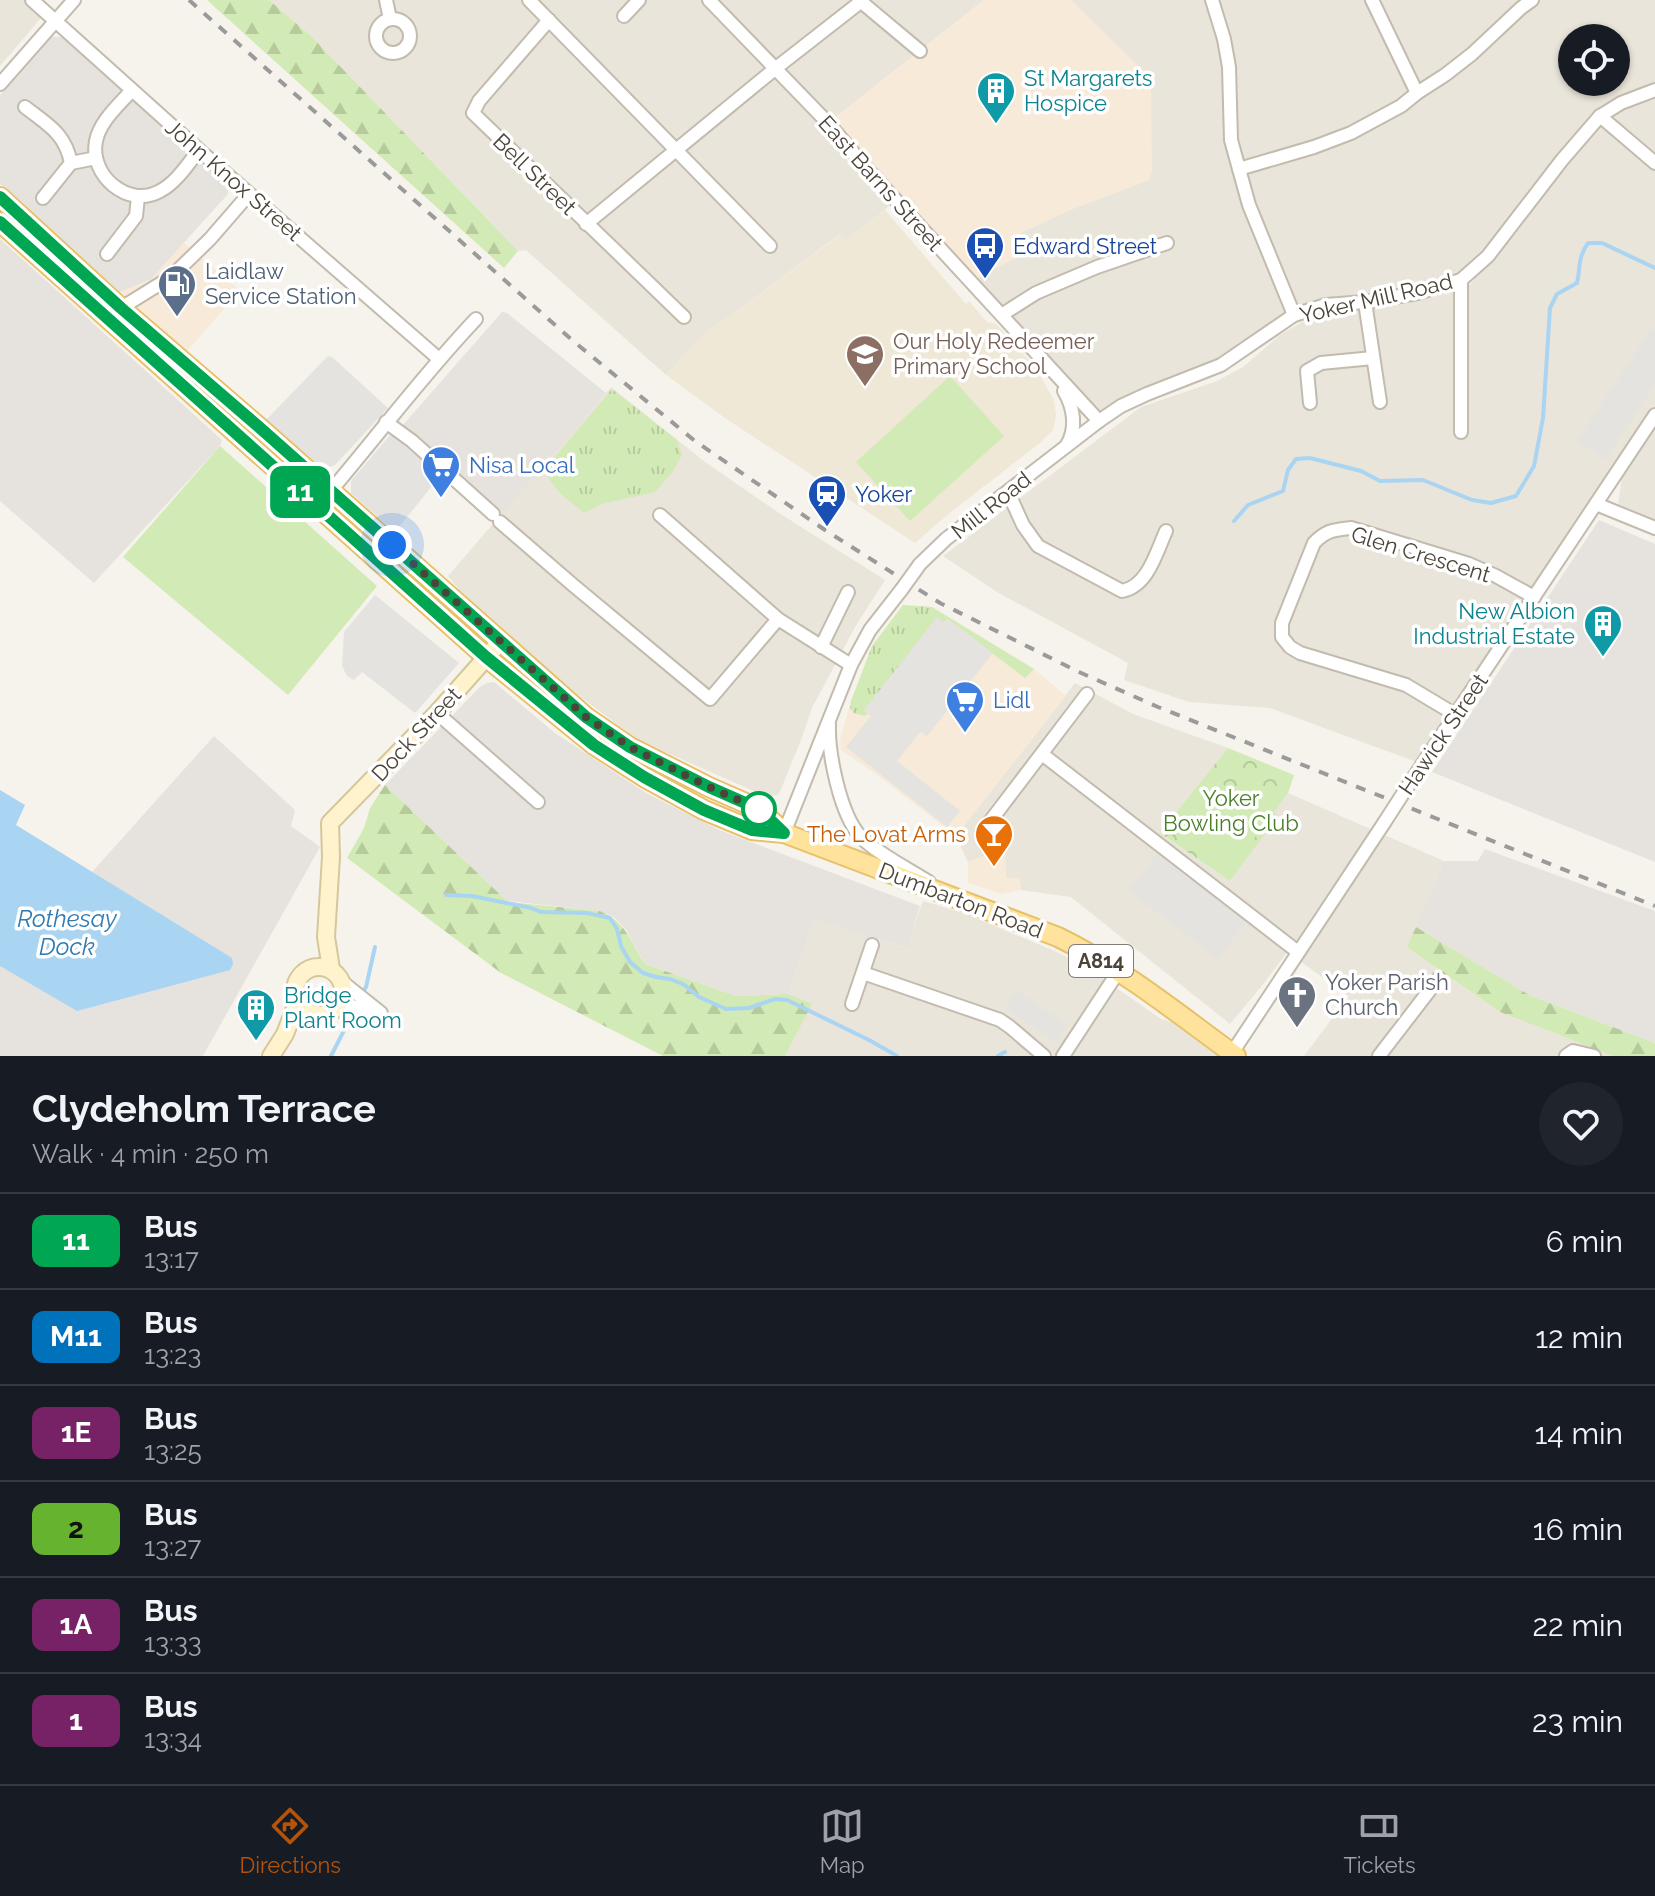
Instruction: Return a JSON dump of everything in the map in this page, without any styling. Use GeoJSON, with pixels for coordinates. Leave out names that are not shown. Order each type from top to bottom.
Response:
{"type":"FeatureCollection","features":[{"type":"Feature","properties":{"kind":"main road","name":"A814"},"geometry":{"type":"LineString","coordinates":[[0,197],[121,308],[586,717],[630,747],[759,809],[784,833]]}},
{"type":"Feature","properties":{"kind":"main road","name":"A814"},"geometry":{"type":"LineString","coordinates":[[0,222],[486,657]]}},
{"type":"Feature","properties":{"kind":"main road","name":"Dumbarton Road"},"geometry":{"type":"LineString","coordinates":[[486,657],[594,745],[694,805],[752,830],[784,833],[1048,932],[1118,972],[1232,1055]]}},
{"type":"Feature","properties":{"kind":"street","name":"John Knox Street"},"geometry":{"type":"LineString","coordinates":[[32,0],[439,359]]}},
{"type":"Feature","properties":{"kind":"street"},"geometry":{"type":"LineString","coordinates":[[0,84],[74,0]]}},
{"type":"Feature","properties":{"kind":"street"},"geometry":{"type":"LineString","coordinates":[[386,0],[390,19]]}},
{"type":"Feature","properties":{"kind":"street"},"geometry":{"type":"LineString","coordinates":[[529,0],[770,246]]}},
{"type":"Feature","properties":{"kind":"street"},"geometry":{"type":"LineString","coordinates":[[624,16],[639,0]]}},
{"type":"Feature","properties":{"kind":"street","name":"East Barns Street"},"geometry":{"type":"LineString","coordinates":[[709,0],[828,123],[1099,421]]}},
{"type":"Feature","properties":{"kind":"street"},"geometry":{"type":"LineString","coordinates":[[1212,0],[1229,67],[1231,140],[1249,205],[1294,315]]}},
{"type":"Feature","properties":{"kind":"street"},"geometry":{"type":"LineString","coordinates":[[1372,0],[1417,93]]}},
{"type":"Feature","properties":{"kind":"street"},"geometry":{"type":"LineString","coordinates":[[1239,169],[1351,133],[1401,106],[1472,54],[1519,4],[1532,0]]}},
{"type":"Feature","properties":{"kind":"street"},"geometry":{"type":"LineString","coordinates":[[586,224],[861,1],[920,51]]}},
{"type":"Feature","properties":{"kind":"street","name":"Bell Street"},"geometry":{"type":"LineString","coordinates":[[549,20],[479,101],[473,113],[684,317]]}},
{"type":"Feature","properties":{"kind":"street"},"geometry":{"type":"LineString","coordinates":[[132,90],[99,130],[95,144],[98,166],[110,183],[138,197],[163,190],[199,150]]}},
{"type":"Feature","properties":{"kind":"street","name":"Yoker Mill Road"},"geometry":{"type":"LineString","coordinates":[[1221,365],[1294,315],[1326,305],[1417,293],[1461,280],[1488,256],[1600,116],[1621,103],[1655,90]]}},
{"type":"Feature","properties":{"kind":"street"},"geometry":{"type":"LineString","coordinates":[[25,107],[60,135],[68,147],[71,163]]}},
{"type":"Feature","properties":{"kind":"street"},"geometry":{"type":"LineString","coordinates":[[1600,116],[1655,163]]}},
{"type":"Feature","properties":{"kind":"street"},"geometry":{"type":"LineString","coordinates":[[43,198],[71,163],[96,158]]}},
{"type":"Feature","properties":{"kind":"street"},"geometry":{"type":"LineString","coordinates":[[121,308],[171,277],[249,194]]}},
{"type":"Feature","properties":{"kind":"street"},"geometry":{"type":"LineString","coordinates":[[107,254],[136,216],[138,197]]}},
{"type":"Feature","properties":{"kind":"street"},"geometry":{"type":"LineString","coordinates":[[1003,314],[1036,293],[1097,267],[1167,243]]}},
{"type":"Feature","properties":{"kind":"street"},"geometry":{"type":"LineString","coordinates":[[1461,280],[1461,432]]}},
{"type":"Feature","properties":{"kind":"street"},"geometry":{"type":"LineString","coordinates":[[1365,302],[1380,402]]}},
{"type":"Feature","properties":{"kind":"street"},"geometry":{"type":"LineString","coordinates":[[317,507],[439,359],[476,319]]}},
{"type":"Feature","properties":{"kind":"street"},"geometry":{"type":"LineString","coordinates":[[1310,403],[1307,371],[1321,363],[1373,358]]}},
{"type":"Feature","properties":{"kind":"street","name":"Mill Road"},"geometry":{"type":"LineString","coordinates":[[784,833],[851,665],[870,630],[920,564],[946,539],[1121,406],[1221,365]]}},
{"type":"Feature","properties":{"kind":"street","name":"East Barns Street"},"geometry":{"type":"LineString","coordinates":[[1050,368],[1072,409],[1074,428],[1067,446]]}},
{"type":"Feature","properties":{"kind":"street","name":"Hawick Street"},"geometry":{"type":"LineString","coordinates":[[1232,1055],[1655,415]]}},
{"type":"Feature","properties":{"kind":"street"},"geometry":{"type":"LineString","coordinates":[[386,422],[412,441],[573,585],[710,699],[778,619]]}},
{"type":"Feature","properties":{"kind":"street"},"geometry":{"type":"LineString","coordinates":[[1008,492],[1023,525],[1038,546],[1122,591],[1142,582],[1166,531]]}},
{"type":"Feature","properties":{"kind":"street"},"geometry":{"type":"LineString","coordinates":[[1596,504],[1655,528]]}},
{"type":"Feature","properties":{"kind":"street"},"geometry":{"type":"LineString","coordinates":[[660,515],[778,619],[851,665]]}},
{"type":"Feature","properties":{"kind":"street","name":"Glen Crescent"},"geometry":{"type":"LineString","coordinates":[[1456,715],[1406,685],[1312,657],[1290,647],[1282,637],[1282,623],[1314,543],[1322,534],[1351,528],[1469,564],[1534,597]]}},
{"type":"Feature","properties":{"kind":"street"},"geometry":{"type":"LineString","coordinates":[[821,647],[848,592]]}},
{"type":"Feature","properties":{"kind":"street","name":"Dock Street"},"geometry":{"type":"LineString","coordinates":[[326,937],[330,823],[437,713],[500,642]]}},
{"type":"Feature","properties":{"kind":"street"},"geometry":{"type":"LineString","coordinates":[[982,832],[1087,694]]}},
{"type":"Feature","properties":{"kind":"street"},"geometry":{"type":"LineString","coordinates":[[437,713],[538,802]]}},
{"type":"Feature","properties":{"kind":"street","name":"Mill Road"},"geometry":{"type":"LineString","coordinates":[[829,717],[833,767],[855,831],[868,844],[950,895]]}},
{"type":"Feature","properties":{"kind":"street"},"geometry":{"type":"LineString","coordinates":[[1042,754],[1298,952]]}},
{"type":"Feature","properties":{"kind":"street"},"geometry":{"type":"LineString","coordinates":[[311,967],[324,966],[381,1013],[338,1006],[326,1014],[313,1014],[297,1003],[296,981],[311,967],[326,937]]}},
{"type":"Feature","properties":{"kind":"street"},"geometry":{"type":"LineString","coordinates":[[326,937],[343,993],[338,1006]]}},
{"type":"Feature","properties":{"kind":"street"},"geometry":{"type":"LineString","coordinates":[[852,1004],[872,945]]}},
{"type":"Feature","properties":{"kind":"street"},"geometry":{"type":"LineString","coordinates":[[1063,1056],[1118,972]]}},
{"type":"Feature","properties":{"kind":"street"},"geometry":{"type":"LineString","coordinates":[[863,973],[1000,1020],[1044,1056]]}},
{"type":"Feature","properties":{"kind":"street"},"geometry":{"type":"LineString","coordinates":[[1379,1056],[1439,978]]}},
{"type":"Feature","properties":{"kind":"street"},"geometry":{"type":"LineString","coordinates":[[271,1056],[285,1034],[297,1003]]}},
{"type":"Feature","properties":{"kind":"street"},"geometry":{"type":"LineString","coordinates":[[285,1034],[313,1014]]}},
{"type":"Feature","properties":{"kind":"street"},"geometry":{"type":"LineString","coordinates":[[1570,1053],[1594,1056]]}},
{"type":"Feature","properties":{"kind":"shaded area"},"geometry":{"type":"Polygon","coordinates":[[[0,0],[32,0],[46,12],[0,66],[0,0]]]}},
{"type":"Feature","properties":{"kind":"shaded area"},"geometry":{"type":"Polygon","coordinates":[[[269,0],[984,0],[828,123],[894,199],[885,210],[846,240],[839,235],[705,333],[666,375],[526,250],[518,251],[310,35],[269,0]]]}},
{"type":"Feature","properties":{"kind":"shaded area"},"geometry":{"type":"Polygon","coordinates":[[[984,0],[1071,0],[1151,79],[1152,171],[1149,180],[1019,233],[1027,252],[971,283],[828,123],[984,0]]]}},
{"type":"Feature","properties":{"kind":"shaded area"},"geometry":{"type":"Polygon","coordinates":[[[1071,0],[1655,0],[1655,522],[1618,505],[1624,461],[1591,498],[1534,597],[1422,764],[1270,708],[1189,702],[1124,680],[1128,663],[997,592],[943,556],[1141,407],[1217,381],[1243,367],[1280,335],[1302,322],[1336,312],[1419,300],[1471,284],[1486,259],[1461,280],[1310,309],[1221,365],[1099,421],[971,283],[983,275],[1018,234],[1072,209],[1149,180],[1151,79],[1071,0]]]}},
{"type":"Feature","properties":{"kind":"shaded area"},"geometry":{"type":"Polygon","coordinates":[[[51,37],[62,37],[228,184],[228,194],[151,279],[120,292],[0,184],[0,95],[51,37]]]}},
{"type":"Feature","properties":{"kind":"shaded area","name":"Our Holy Redeemer Primary School"},"geometry":{"type":"Polygon","coordinates":[[[885,210],[966,304],[969,301],[987,322],[996,324],[1035,367],[1054,400],[1056,416],[1053,430],[1040,443],[915,543],[725,418],[666,375],[705,333],[840,235],[846,240],[885,210]]]}},
{"type":"Feature","properties":{"kind":"shaded area"},"geometry":{"type":"Polygon","coordinates":[[[0,239],[222,440],[220,446],[94,583],[0,501],[0,239]]]}},
{"type":"Feature","properties":{"kind":"shaded area"},"geometry":{"type":"Polygon","coordinates":[[[184,243],[240,290],[187,351],[120,292],[151,279],[184,243]]]}},
{"type":"Feature","properties":{"kind":"shaded area"},"geometry":{"type":"Polygon","coordinates":[[[502,312],[606,393],[502,514],[402,426],[502,312]]]}},
{"type":"Feature","properties":{"kind":"shaded area"},"geometry":{"type":"Polygon","coordinates":[[[1652,328],[1655,330],[1655,384],[1605,459],[1577,441],[1652,328]]]}},
{"type":"Feature","properties":{"kind":"shaded area"},"geometry":{"type":"Polygon","coordinates":[[[328,356],[388,408],[335,465],[328,468],[318,464],[266,420],[328,356]]]}},
{"type":"Feature","properties":{"kind":"shaded area"},"geometry":{"type":"Polygon","coordinates":[[[611,387],[705,462],[885,580],[855,627],[812,708],[779,794],[763,795],[640,741],[578,695],[496,626],[448,576],[611,387]]]}},
{"type":"Feature","properties":{"kind":"shaded area"},"geometry":{"type":"Polygon","coordinates":[[[391,434],[440,476],[395,532],[351,493],[351,481],[391,434]]]}},
{"type":"Feature","properties":{"kind":"shaded area","name":"New Albion Industrial Estate"},"geometry":{"type":"Polygon","coordinates":[[[1599,520],[1655,544],[1655,862],[1432,772],[1599,520]]]}},
{"type":"Feature","properties":{"kind":"shaded area"},"geometry":{"type":"Polygon","coordinates":[[[375,595],[459,663],[415,713],[362,672],[354,680],[347,676],[342,666],[344,632],[375,595]]]}},
{"type":"Feature","properties":{"kind":"shaded area"},"geometry":{"type":"Polygon","coordinates":[[[903,605],[932,607],[1034,669],[1066,696],[956,836],[841,750],[840,740],[851,701],[872,646],[903,605]]]}},
{"type":"Feature","properties":{"kind":"shaded area"},"geometry":{"type":"Polygon","coordinates":[[[937,617],[944,623],[947,618],[993,653],[927,736],[920,732],[897,761],[960,811],[947,827],[846,747],[871,716],[864,710],[937,617]]]}},
{"type":"Feature","properties":{"kind":"shaded area"},"geometry":{"type":"Polygon","coordinates":[[[494,682],[555,733],[646,793],[719,830],[920,906],[907,948],[814,918],[788,994],[736,996],[645,964],[626,930],[614,917],[600,911],[507,901],[385,785],[480,687],[494,682]]]}},
{"type":"Feature","properties":{"kind":"shaded area"},"geometry":{"type":"Polygon","coordinates":[[[1075,683],[1133,714],[1228,748],[1161,834],[1230,881],[1277,816],[1273,813],[1288,793],[1444,861],[1408,947],[1500,1012],[1613,1056],[1304,1056],[1349,996],[1287,952],[1230,1024],[1071,897],[1021,890],[1019,878],[1006,879],[1004,849],[968,862],[956,836],[1075,683]]]}},
{"type":"Feature","properties":{"kind":"shaded area"},"geometry":{"type":"Polygon","coordinates":[[[214,736],[295,810],[291,826],[320,847],[203,1056],[0,1056],[0,965],[231,958],[92,872],[214,736]]]}},
{"type":"Feature","properties":{"kind":"shaded area"},"geometry":{"type":"Polygon","coordinates":[[[1005,848],[1006,878],[1019,878],[1021,890],[1001,894],[968,883],[968,862],[1005,848]]]}},
{"type":"Feature","properties":{"kind":"shaded area"},"geometry":{"type":"Polygon","coordinates":[[[1485,849],[1655,911],[1655,1043],[1531,996],[1416,927],[1444,861],[1478,861],[1485,849]]]}},
{"type":"Feature","properties":{"kind":"shaded area"},"geometry":{"type":"Polygon","coordinates":[[[1158,853],[1247,921],[1218,959],[1129,890],[1158,853]]]}},
{"type":"Feature","properties":{"kind":"shaded area"},"geometry":{"type":"Polygon","coordinates":[[[923,901],[964,913],[1057,952],[1092,971],[1161,1019],[1171,1022],[1217,1056],[785,1056],[811,1005],[788,994],[814,917],[906,948],[923,901]]]}},
{"type":"Feature","properties":{"kind":"shaded area"},"geometry":{"type":"Polygon","coordinates":[[[1017,991],[1067,1025],[1056,1042],[1005,1008],[1017,991]]]}},
{"type":"Feature","properties":{"kind":"green space"},"geometry":{"type":"Polygon","coordinates":[[[207,0],[269,0],[310,35],[518,251],[504,268],[207,0]]]}},
{"type":"Feature","properties":{"kind":"green space"},"geometry":{"type":"Polygon","coordinates":[[[950,376],[1004,436],[910,521],[856,462],[950,376]]]}},
{"type":"Feature","properties":{"kind":"green space"},"geometry":{"type":"Polygon","coordinates":[[[612,389],[677,440],[682,455],[655,492],[602,504],[584,513],[556,488],[545,469],[612,389]]]}},
{"type":"Feature","properties":{"kind":"green space"},"geometry":{"type":"Polygon","coordinates":[[[220,446],[377,586],[288,695],[123,557],[220,446]]]}},
{"type":"Feature","properties":{"kind":"green space"},"geometry":{"type":"Polygon","coordinates":[[[903,605],[932,607],[1034,669],[1025,678],[947,619],[864,710],[868,714],[854,713],[850,708],[851,701],[872,646],[903,605]]]}},
{"type":"Feature","properties":{"kind":"green space","name":"Yoker Bowling Club"},"geometry":{"type":"Polygon","coordinates":[[[1228,748],[1294,775],[1288,793],[1274,812],[1278,816],[1230,881],[1160,833],[1228,748]]]}},
{"type":"Feature","properties":{"kind":"green space"},"geometry":{"type":"Polygon","coordinates":[[[1212,776],[1269,818],[1228,874],[1171,832],[1212,776]]]}},
{"type":"Feature","properties":{"kind":"green space"},"geometry":{"type":"Polygon","coordinates":[[[385,785],[508,902],[600,911],[622,927],[645,964],[736,996],[788,994],[812,1004],[785,1056],[663,1056],[501,973],[347,858],[364,828],[370,808],[385,785]]]}},
{"type":"Feature","properties":{"kind":"green space"},"geometry":{"type":"Polygon","coordinates":[[[1416,927],[1531,996],[1655,1043],[1655,1056],[1613,1056],[1500,1012],[1407,947],[1416,927]]]}},
{"type":"Feature","properties":{"kind":"water","name":"Rothesay Dock"},"geometry":{"type":"Polygon","coordinates":[[[0,790],[25,805],[16,825],[232,958],[230,970],[77,1011],[0,966],[0,790]]]}},
{"type":"Feature","properties":{"kind":"waterway"},"geometry":{"type":"LineString","coordinates":[[1234,521],[1248,505],[1283,491],[1288,470],[1296,459],[1310,458],[1361,471],[1380,481],[1423,480],[1472,500],[1491,503],[1516,496],[1534,466],[1543,418],[1550,308],[1557,294],[1577,283],[1581,258],[1588,243],[1602,243],[1655,268]]}},
{"type":"Feature","properties":{"kind":"waterway"},"geometry":{"type":"LineString","coordinates":[[446,895],[472,896],[541,912],[587,913],[610,918],[630,962],[643,973],[683,984],[699,997],[726,1009],[749,1008],[775,999],[787,1000],[897,1056]]}},
{"type":"Feature","properties":{"kind":"waterway"},"geometry":{"type":"LineString","coordinates":[[362,994],[375,947]]}},
{"type":"Feature","properties":{"kind":"waterway"},"geometry":{"type":"LineString","coordinates":[[331,1056],[355,1009]]}},
{"type":"Feature","properties":{"kind":"waterway"},"geometry":{"type":"LineString","coordinates":[[998,1056],[1005,1052]]}},
{"type":"Feature","properties":{"kind":"railway"},"geometry":{"type":"LineString","coordinates":[[189,0],[572,340],[695,441],[825,530],[940,603],[1079,672],[1158,707],[1655,906]]}},
{"type":"Feature","properties":{"kind":"bus line","name":"11"},"geometry":{"type":"LineString","coordinates":[[0,197],[121,308],[586,717],[630,747],[759,809],[784,833],[752,830],[704,810],[594,745],[486,657],[0,222]]}},
{"type":"Feature","properties":{"kind":"place","name":"St Margarets Hospice"},"geometry":{"type":"Point","coordinates":[996,125]}},
{"type":"Feature","properties":{"kind":"place","name":"Edward Street"},"geometry":{"type":"Point","coordinates":[985,280]}},
{"type":"Feature","properties":{"kind":"place","name":"Laidlaw Service Station"},"geometry":{"type":"Point","coordinates":[177,318]}},
{"type":"Feature","properties":{"kind":"place","name":"Our Holy Redeemer Primary School"},"geometry":{"type":"Point","coordinates":[865,388]}},
{"type":"Feature","properties":{"kind":"place","name":"Nisa Local"},"geometry":{"type":"Point","coordinates":[441,499]}},
{"type":"Feature","properties":{"kind":"place","name":"Yoker"},"geometry":{"type":"Point","coordinates":[827,528]}},
{"type":"Feature","properties":{"kind":"place","name":"New Albion Industrial Estate"},"geometry":{"type":"Point","coordinates":[1603,658]}},
{"type":"Feature","properties":{"kind":"place","name":"Lidl"},"geometry":{"type":"Point","coordinates":[965,734]}},
{"type":"Feature","properties":{"kind":"place","name":"The Lovat Arms"},"geometry":{"type":"Point","coordinates":[994,868]}},
{"type":"Feature","properties":{"kind":"place","name":"Yoker Parish Church"},"geometry":{"type":"Point","coordinates":[1297,1029]}},
{"type":"Feature","properties":{"kind":"place","name":"Bridge Plant Room"},"geometry":{"type":"Point","coordinates":[256,1042]}},
{"type":"Feature","properties":{"kind":"route"},"geometry":{"type":"LineString","coordinates":[[392,545],[586,717],[630,747],[759,809]]}}]}
